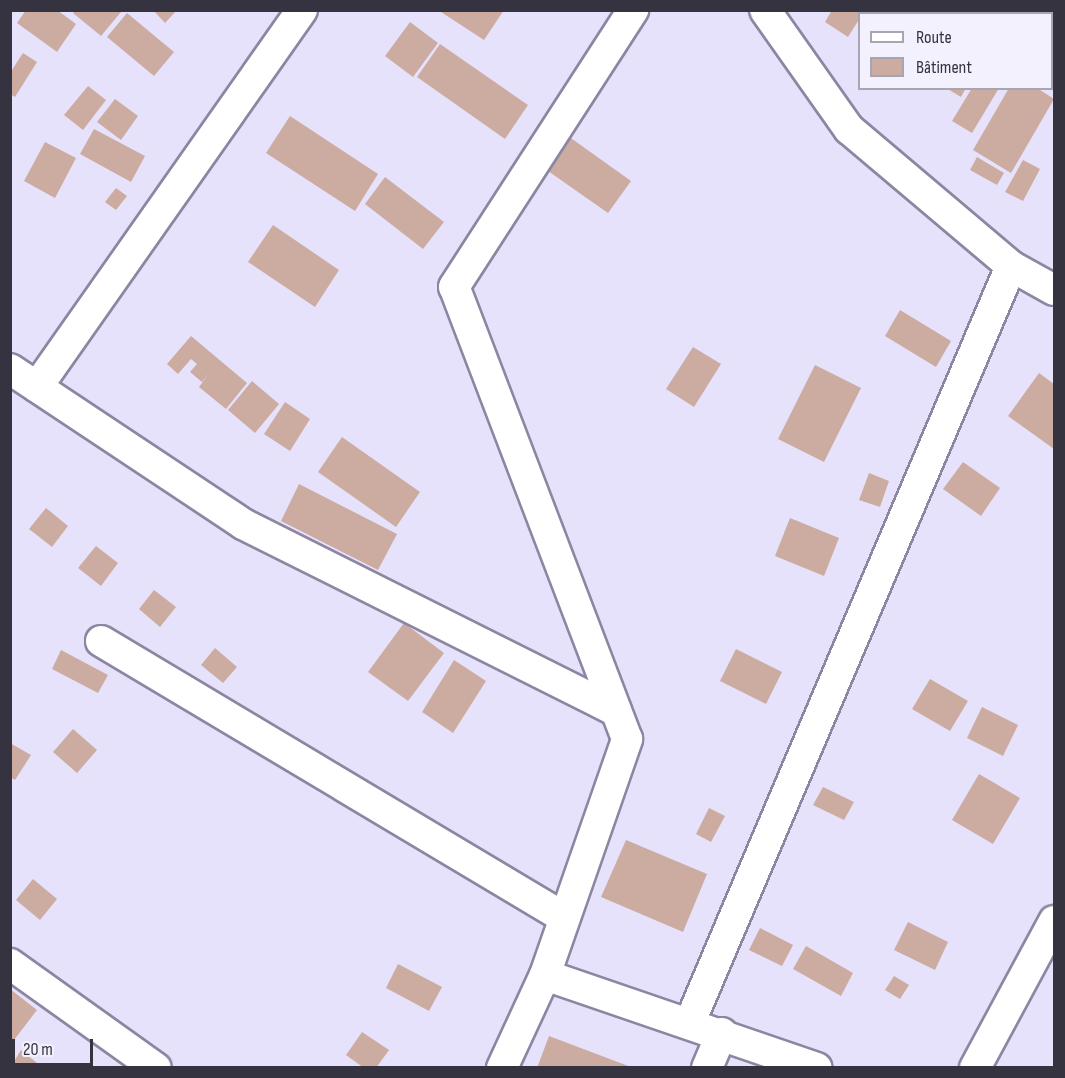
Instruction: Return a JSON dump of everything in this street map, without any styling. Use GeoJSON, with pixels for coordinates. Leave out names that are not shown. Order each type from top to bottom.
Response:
{"type":"FeatureCollection","features":[{"type":"Feature","properties":{"kind":"street"},"geometry":{"type":"LineString","coordinates":[[37,387],[302,10]]}},
{"type":"Feature","properties":{"kind":"street"},"geometry":{"type":"LineString","coordinates":[[502,1068],[545,975],[563,917],[627,739],[454,287],[633,10]]}},
{"type":"Feature","properties":{"kind":"street"},"geometry":{"type":"LineString","coordinates":[[765,10],[849,129],[1011,266],[1054,290]]}},
{"type":"Feature","properties":{"kind":"street"},"geometry":{"type":"LineString","coordinates":[[690,1022],[1011,266]]}},
{"type":"Feature","properties":{"kind":"street"},"geometry":{"type":"LineString","coordinates":[[10,369],[243,524],[616,711]]}},
{"type":"Feature","properties":{"kind":"street"},"geometry":{"type":"LineString","coordinates":[[101,641],[563,917]]}},
{"type":"Feature","properties":{"kind":"street"},"geometry":{"type":"LineString","coordinates":[[975,1068],[1054,921]]}},
{"type":"Feature","properties":{"kind":"street"},"geometry":{"type":"LineString","coordinates":[[10,964],[156,1068]]}},
{"type":"Feature","properties":{"kind":"street"},"geometry":{"type":"LineString","coordinates":[[545,975],[690,1022],[816,1068]]}},
{"type":"Feature","properties":{"kind":"street"},"geometry":{"type":"LineString","coordinates":[[707,1068],[722,1033]]}},
{"type":"Feature","properties":{"kind":"building"},"geometry":{"type":"Polygon","coordinates":[[[26,10],[57,10],[76,24],[57,52],[17,23],[26,10]]]}},
{"type":"Feature","properties":{"kind":"building"},"geometry":{"type":"Polygon","coordinates":[[[76,10],[119,10],[121,12],[101,36],[73,13],[76,10]]]}},
{"type":"Feature","properties":{"kind":"building"},"geometry":{"type":"Polygon","coordinates":[[[153,10],[177,10],[165,23],[153,10]]]}},
{"type":"Feature","properties":{"kind":"building"},"geometry":{"type":"Polygon","coordinates":[[[438,10],[504,10],[484,40],[438,10]]]}},
{"type":"Feature","properties":{"kind":"building"},"geometry":{"type":"Polygon","coordinates":[[[832,10],[865,10],[858,12],[858,21],[848,37],[825,22],[832,10]]]}},
{"type":"Feature","properties":{"kind":"building"},"geometry":{"type":"Polygon","coordinates":[[[875,10],[906,10],[890,12],[874,12],[875,10]]]}},
{"type":"Feature","properties":{"kind":"building"},"geometry":{"type":"Polygon","coordinates":[[[996,10],[1034,10],[1014,12],[995,12],[996,10]]]}},
{"type":"Feature","properties":{"kind":"building"},"geometry":{"type":"Polygon","coordinates":[[[1049,10],[1054,10],[1054,46],[1053,12],[1049,10]]]}},
{"type":"Feature","properties":{"kind":"building"},"geometry":{"type":"Polygon","coordinates":[[[127,13],[174,52],[154,76],[107,37],[127,13]]]}},
{"type":"Feature","properties":{"kind":"building"},"geometry":{"type":"Polygon","coordinates":[[[410,22],[438,43],[413,77],[385,56],[410,22]]]}},
{"type":"Feature","properties":{"kind":"building"},"geometry":{"type":"Polygon","coordinates":[[[440,44],[528,105],[505,139],[417,77],[440,44]]]}},
{"type":"Feature","properties":{"kind":"building"},"geometry":{"type":"Polygon","coordinates":[[[23,53],[37,62],[15,97],[10,94],[10,73],[23,53]]]}},
{"type":"Feature","properties":{"kind":"building"},"geometry":{"type":"Polygon","coordinates":[[[88,86],[106,100],[83,130],[64,115],[88,86]]]}},
{"type":"Feature","properties":{"kind":"building"},"geometry":{"type":"Polygon","coordinates":[[[949,90],[965,90],[961,97],[949,90]]]}},
{"type":"Feature","properties":{"kind":"building"},"geometry":{"type":"Polygon","coordinates":[[[971,90],[998,90],[972,133],[952,121],[971,90]]]}},
{"type":"Feature","properties":{"kind":"building"},"geometry":{"type":"Polygon","coordinates":[[[1008,90],[1040,90],[1054,99],[1011,173],[973,150],[1008,90]]]}},
{"type":"Feature","properties":{"kind":"building"},"geometry":{"type":"Polygon","coordinates":[[[115,99],[138,116],[121,140],[97,122],[115,99]]]}},
{"type":"Feature","properties":{"kind":"building"},"geometry":{"type":"Polygon","coordinates":[[[290,116],[378,174],[355,211],[266,153],[290,116]]]}},
{"type":"Feature","properties":{"kind":"building"},"geometry":{"type":"Polygon","coordinates":[[[94,129],[145,156],[131,182],[80,154],[94,129]]]}},
{"type":"Feature","properties":{"kind":"building"},"geometry":{"type":"Polygon","coordinates":[[[561,131],[631,181],[608,213],[538,164],[561,131]]]}},
{"type":"Feature","properties":{"kind":"building"},"geometry":{"type":"Polygon","coordinates":[[[45,142],[76,158],[55,198],[24,181],[45,142]]]}},
{"type":"Feature","properties":{"kind":"building"},"geometry":{"type":"Polygon","coordinates":[[[977,157],[1004,173],[997,185],[970,170],[977,157]]]}},
{"type":"Feature","properties":{"kind":"building"},"geometry":{"type":"Polygon","coordinates":[[[1023,160],[1040,169],[1023,201],[1005,192],[1023,160]]]}},
{"type":"Feature","properties":{"kind":"building"},"geometry":{"type":"Polygon","coordinates":[[[385,177],[444,222],[423,249],[365,204],[385,177]]]}},
{"type":"Feature","properties":{"kind":"building"},"geometry":{"type":"Polygon","coordinates":[[[116,188],[127,196],[116,210],[105,202],[116,188]]]}},
{"type":"Feature","properties":{"kind":"building"},"geometry":{"type":"Polygon","coordinates":[[[273,225],[339,270],[315,307],[248,262],[273,225]]]}},
{"type":"Feature","properties":{"kind":"building"},"geometry":{"type":"Polygon","coordinates":[[[900,310],[951,341],[936,367],[885,336],[900,310]]]}},
{"type":"Feature","properties":{"kind":"building"},"geometry":{"type":"Polygon","coordinates":[[[191,336],[247,383],[226,409],[199,387],[210,372],[202,382],[190,372],[197,364],[191,359],[178,374],[167,364],[191,336]]]}},
{"type":"Feature","properties":{"kind":"building"},"geometry":{"type":"Polygon","coordinates":[[[693,347],[721,364],[694,407],[666,389],[693,347]]]}},
{"type":"Feature","properties":{"kind":"building"},"geometry":{"type":"Polygon","coordinates":[[[815,365],[861,388],[824,462],[778,439],[815,365]]]}},
{"type":"Feature","properties":{"kind":"building"},"geometry":{"type":"Polygon","coordinates":[[[1039,373],[1054,384],[1054,449],[1008,416],[1039,373]]]}},
{"type":"Feature","properties":{"kind":"building"},"geometry":{"type":"Polygon","coordinates":[[[252,381],[279,404],[255,433],[228,410],[252,381]]]}},
{"type":"Feature","properties":{"kind":"building"},"geometry":{"type":"Polygon","coordinates":[[[285,402],[310,419],[290,451],[264,434],[285,402]]]}},
{"type":"Feature","properties":{"kind":"building"},"geometry":{"type":"Polygon","coordinates":[[[342,437],[420,492],[396,527],[318,472],[342,437]]]}},
{"type":"Feature","properties":{"kind":"building"},"geometry":{"type":"Polygon","coordinates":[[[963,462],[1000,488],[981,516],[943,489],[963,462]]]}},
{"type":"Feature","properties":{"kind":"building"},"geometry":{"type":"Polygon","coordinates":[[[869,473],[889,481],[880,507],[859,500],[869,473]]]}},
{"type":"Feature","properties":{"kind":"building"},"geometry":{"type":"Polygon","coordinates":[[[299,484],[397,534],[378,570],[281,521],[299,484]]]}},
{"type":"Feature","properties":{"kind":"building"},"geometry":{"type":"Polygon","coordinates":[[[46,508],[68,526],[52,547],[29,529],[46,508]]]}},
{"type":"Feature","properties":{"kind":"building"},"geometry":{"type":"Polygon","coordinates":[[[790,518],[839,538],[824,576],[775,556],[790,518]]]}},
{"type":"Feature","properties":{"kind":"building"},"geometry":{"type":"Polygon","coordinates":[[[96,546],[118,563],[101,586],[78,568],[96,546]]]}},
{"type":"Feature","properties":{"kind":"building"},"geometry":{"type":"Polygon","coordinates":[[[154,590],[176,607],[160,627],[139,609],[154,590]]]}},
{"type":"Feature","properties":{"kind":"building"},"geometry":{"type":"Polygon","coordinates":[[[404,623],[444,653],[408,701],[368,672],[404,623]]]}},
{"type":"Feature","properties":{"kind":"building"},"geometry":{"type":"Polygon","coordinates":[[[215,648],[237,667],[223,683],[201,665],[215,648]]]}},
{"type":"Feature","properties":{"kind":"building"},"geometry":{"type":"Polygon","coordinates":[[[736,649],[782,672],[766,704],[720,681],[736,649]]]}},
{"type":"Feature","properties":{"kind":"building"},"geometry":{"type":"Polygon","coordinates":[[[61,650],[108,675],[98,693],[52,669],[61,650]]]}},
{"type":"Feature","properties":{"kind":"building"},"geometry":{"type":"Polygon","coordinates":[[[454,660],[486,681],[453,733],[422,712],[454,660]]]}},
{"type":"Feature","properties":{"kind":"building"},"geometry":{"type":"Polygon","coordinates":[[[930,679],[968,701],[950,731],[912,709],[930,679]]]}},
{"type":"Feature","properties":{"kind":"building"},"geometry":{"type":"Polygon","coordinates":[[[982,707],[1018,725],[1003,756],[967,738],[982,707]]]}},
{"type":"Feature","properties":{"kind":"building"},"geometry":{"type":"Polygon","coordinates":[[[73,729],[97,750],[77,773],[53,752],[73,729]]]}},
{"type":"Feature","properties":{"kind":"building"},"geometry":{"type":"Polygon","coordinates":[[[10,743],[31,755],[15,780],[10,777],[10,743]]]}},
{"type":"Feature","properties":{"kind":"building"},"geometry":{"type":"Polygon","coordinates":[[[979,774],[1020,798],[993,844],[952,820],[979,774]]]}},
{"type":"Feature","properties":{"kind":"building"},"geometry":{"type":"Polygon","coordinates":[[[823,787],[854,802],[844,820],[813,805],[823,787]]]}},
{"type":"Feature","properties":{"kind":"building"},"geometry":{"type":"Polygon","coordinates":[[[709,808],[725,816],[711,842],[696,834],[709,808]]]}},
{"type":"Feature","properties":{"kind":"building"},"geometry":{"type":"Polygon","coordinates":[[[626,840],[707,874],[683,932],[601,897],[626,840]]]}},
{"type":"Feature","properties":{"kind":"building"},"geometry":{"type":"Polygon","coordinates":[[[33,879],[57,899],[40,920],[16,900],[33,879]]]}},
{"type":"Feature","properties":{"kind":"building"},"geometry":{"type":"Polygon","coordinates":[[[908,922],[948,942],[935,970],[894,950],[908,922]]]}},
{"type":"Feature","properties":{"kind":"building"},"geometry":{"type":"Polygon","coordinates":[[[760,928],[793,945],[782,966],[749,950],[760,928]]]}},
{"type":"Feature","properties":{"kind":"building"},"geometry":{"type":"Polygon","coordinates":[[[806,946],[853,973],[841,996],[793,969],[806,946]]]}},
{"type":"Feature","properties":{"kind":"building"},"geometry":{"type":"Polygon","coordinates":[[[398,964],[442,987],[429,1011],[386,988],[398,964]]]}},
{"type":"Feature","properties":{"kind":"building"},"geometry":{"type":"Polygon","coordinates":[[[894,976],[909,985],[900,999],[885,990],[894,976]]]}},
{"type":"Feature","properties":{"kind":"building"},"geometry":{"type":"Polygon","coordinates":[[[10,989],[37,1010],[14,1040],[10,1038],[10,989]]]}},
{"type":"Feature","properties":{"kind":"building"},"geometry":{"type":"Polygon","coordinates":[[[362,1032],[389,1050],[376,1068],[364,1068],[346,1055],[362,1032]]]}},
{"type":"Feature","properties":{"kind":"building"},"geometry":{"type":"Polygon","coordinates":[[[549,1036],[631,1067],[631,1068],[537,1068],[549,1036]]]}},
{"type":"Feature","properties":{"kind":"building"},"geometry":{"type":"Polygon","coordinates":[[[21,1050],[43,1068],[10,1068],[21,1050]]]}}]}
